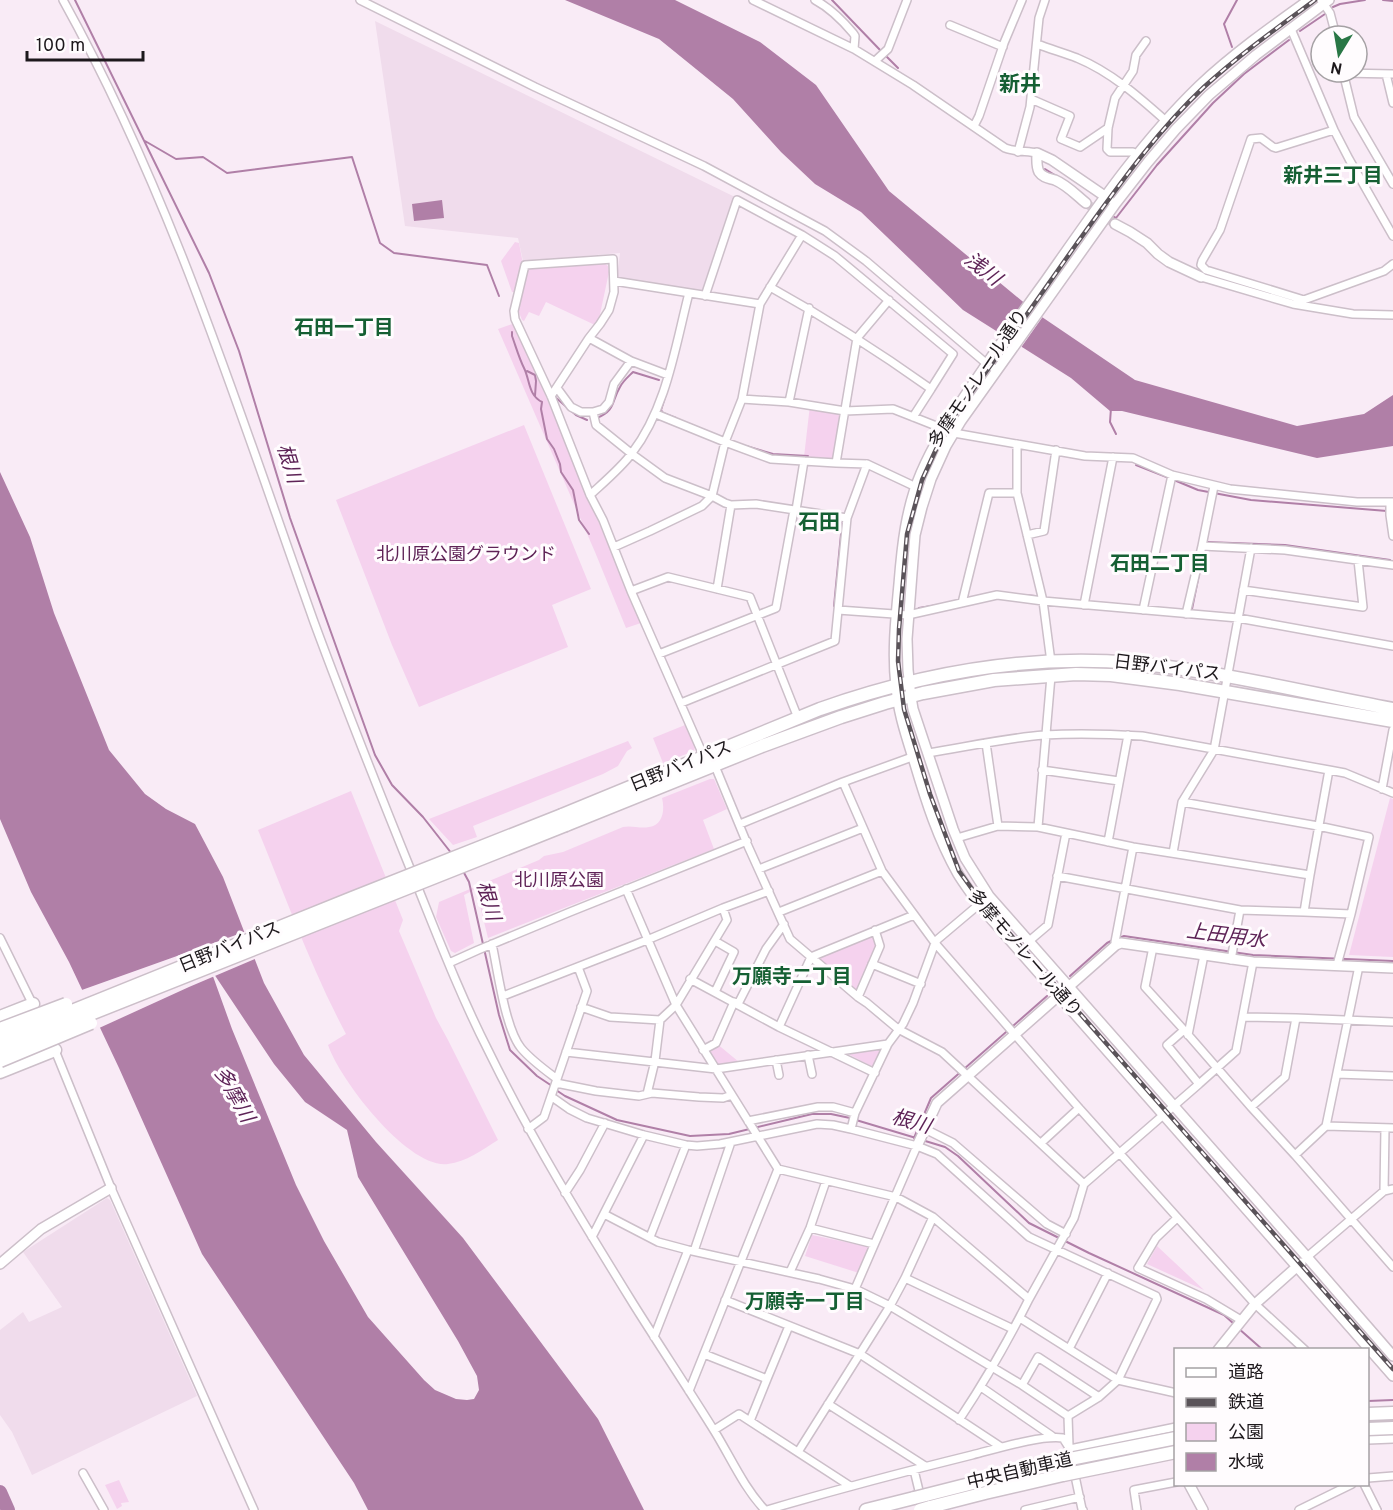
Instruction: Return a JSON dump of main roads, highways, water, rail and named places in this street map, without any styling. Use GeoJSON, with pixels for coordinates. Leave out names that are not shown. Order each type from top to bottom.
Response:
{"type":"FeatureCollection","features":[{"type":"Feature","properties":{"kind":"highway","name":"日野バイパス"},"geometry":{"type":"LineString","coordinates":[[564,820],[704,757],[798,718],[855,697],[909,681],[971,669],[1051,662],[1133,663],[1228,677],[1393,710]]}},
{"type":"Feature","properties":{"kind":"highway","name":"日野バイパス"},"geometry":{"type":"LineString","coordinates":[[0,1050],[352,898],[715,766],[841,717],[911,696],[994,680],[1076,674],[1111,675],[1162,681],[1393,721]]}},
{"type":"Feature","properties":{"kind":"highway","name":"日野バイパス"},"geometry":{"type":"LineString","coordinates":[[0,1040],[170,977]]}},
{"type":"Feature","properties":{"kind":"highway"},"geometry":{"type":"LineString","coordinates":[[0,1029],[95,995],[170,977]]}},
{"type":"Feature","properties":{"kind":"highway"},"geometry":{"type":"LineString","coordinates":[[0,1061],[105,1016],[170,977]]}},
{"type":"Feature","properties":{"kind":"highway"},"geometry":{"type":"LineString","coordinates":[[0,1017],[33,1004]]}},
{"type":"Feature","properties":{"kind":"highway"},"geometry":{"type":"LineString","coordinates":[[0,1071],[55,1050]]}},
{"type":"Feature","properties":{"kind":"highway"},"geometry":{"type":"LineString","coordinates":[[1369,1414],[1393,1413]]}},
{"type":"Feature","properties":{"kind":"highway"},"geometry":{"type":"LineString","coordinates":[[1369,1429],[1393,1428]]}},
{"type":"Feature","properties":{"kind":"highway","name":"中央自動車道"},"geometry":{"type":"LineString","coordinates":[[866,1510],[1060,1461],[1174,1438]]}},
{"type":"Feature","properties":{"kind":"highway","name":"中央自動車道"},"geometry":{"type":"LineString","coordinates":[[925,1509],[1063,1475],[1174,1452]]}},
{"type":"Feature","properties":{"kind":"main road","name":"多摩モノレール通り"},"geometry":{"type":"LineString","coordinates":[[1309,0],[1233,56],[1200,85],[1166,120],[1084,226],[942,430],[920,475],[904,534],[896,615],[896,685],[901,718],[940,839],[957,874],[978,905],[1368,1348]]}},
{"type":"Feature","properties":{"kind":"main road","name":"多摩モノレール通り"},"geometry":{"type":"LineString","coordinates":[[1324,1],[1256,55],[1201,103],[1155,153],[1094,233],[954,433],[936,466],[915,535],[907,650],[913,709],[957,838],[970,868],[989,896],[1393,1356]]}},
{"type":"Feature","properties":{"kind":"main road"},"geometry":{"type":"LineString","coordinates":[[1086,203],[1064,185],[1039,172],[1037,153],[1052,160],[1116,203]]}},
{"type":"Feature","properties":{"kind":"main road"},"geometry":{"type":"LineString","coordinates":[[1115,224],[1139,237],[1169,262],[1201,277]]}},
{"type":"Feature","properties":{"kind":"main road"},"geometry":{"type":"LineString","coordinates":[[917,1146],[937,1103],[964,1073],[1012,1030],[1069,987],[1115,943],[1204,955],[1232,955],[1253,962],[1338,961],[1359,966],[1393,968]]}},
{"type":"Feature","properties":{"kind":"main road"},"geometry":{"type":"LineString","coordinates":[[0,1264],[41,1229],[111,1188]]}},
{"type":"Feature","properties":{"kind":"main road"},"geometry":{"type":"LineString","coordinates":[[1220,1348],[1255,1304],[1307,1257]]}},
{"type":"Feature","properties":{"kind":"main road","name":"多摩モノレール通り"},"geometry":{"type":"LineString","coordinates":[[1369,1349],[1393,1376]]}},
{"type":"Feature","properties":{"kind":"main road"},"geometry":{"type":"LineString","coordinates":[[1190,1486],[1203,1510]]}},
{"type":"Feature","properties":{"kind":"water","name":"浅川"},"geometry":{"type":"Polygon","coordinates":[[[565,0],[675,0],[760,42],[816,85],[889,191],[1039,315],[1135,380],[1297,426],[1364,414],[1393,395],[1393,446],[1317,458],[1122,411],[1110,411],[1071,378],[963,310],[861,212],[815,184],[781,152],[733,99],[659,39],[565,0]]]}},
{"type":"Feature","properties":{"kind":"water"},"geometry":{"type":"Polygon","coordinates":[[[442,200],[444,218],[414,221],[412,204],[442,200]]]}},
{"type":"Feature","properties":{"kind":"water","name":"多摩川"},"geometry":{"type":"Polygon","coordinates":[[[0,472],[30,537],[54,613],[109,750],[145,794],[166,809],[195,824],[223,877],[264,983],[304,1055],[376,1142],[463,1238],[598,1419],[644,1510],[368,1510],[354,1483],[202,1254],[119,1068],[69,962],[31,892],[0,819],[0,472]],[[210,968],[232,1029],[296,1185],[324,1241],[368,1317],[435,1390],[456,1399],[474,1399],[479,1390],[477,1376],[358,1177],[347,1130],[305,1102],[274,1064],[210,968]]]}},
{"type":"Feature","properties":{"kind":"waterway","name":"根川"},"geometry":{"type":"LineString","coordinates":[[75,0],[209,273],[239,351],[290,518],[375,755],[392,785],[423,817],[452,854]]}},
{"type":"Feature","properties":{"kind":"waterway"},"geometry":{"type":"LineString","coordinates":[[832,0],[881,51]]}},
{"type":"Feature","properties":{"kind":"waterway"},"geometry":{"type":"LineString","coordinates":[[1232,47],[1224,24],[1237,0]]}},
{"type":"Feature","properties":{"kind":"waterway"},"geometry":{"type":"LineString","coordinates":[[1333,7],[1365,0]]}},
{"type":"Feature","properties":{"kind":"waterway"},"geometry":{"type":"LineString","coordinates":[[1383,0],[1393,1]]}},
{"type":"Feature","properties":{"kind":"waterway"},"geometry":{"type":"LineString","coordinates":[[1300,31],[1325,14]]}},
{"type":"Feature","properties":{"kind":"waterway"},"geometry":{"type":"LineString","coordinates":[[1114,217],[1116,218],[1157,165],[1213,103],[1244,74],[1289,40]]}},
{"type":"Feature","properties":{"kind":"waterway"},"geometry":{"type":"LineString","coordinates":[[885,55],[898,68]]}},
{"type":"Feature","properties":{"kind":"waterway"},"geometry":{"type":"LineString","coordinates":[[145,141],[176,159],[203,157],[227,173],[352,157],[380,243],[394,253],[487,265],[499,296]]}},
{"type":"Feature","properties":{"kind":"waterway"},"geometry":{"type":"LineString","coordinates":[[1045,169],[1058,177]]}},
{"type":"Feature","properties":{"kind":"waterway"},"geometry":{"type":"LineString","coordinates":[[512,332],[532,391],[542,402],[541,409],[547,439],[554,449],[561,472],[573,490],[579,520],[589,534]]}},
{"type":"Feature","properties":{"kind":"waterway"},"geometry":{"type":"LineString","coordinates":[[527,371],[535,375],[535,396]]}},
{"type":"Feature","properties":{"kind":"waterway"},"geometry":{"type":"LineString","coordinates":[[597,418],[610,409],[621,385],[633,372],[659,380]]}},
{"type":"Feature","properties":{"kind":"waterway"},"geometry":{"type":"LineString","coordinates":[[667,391],[661,410],[676,418]]}},
{"type":"Feature","properties":{"kind":"waterway"},"geometry":{"type":"LineString","coordinates":[[555,397],[576,415],[587,420]]}},
{"type":"Feature","properties":{"kind":"waterway"},"geometry":{"type":"LineString","coordinates":[[1111,408],[1110,422],[1116,434]]}},
{"type":"Feature","properties":{"kind":"waterway"},"geometry":{"type":"LineString","coordinates":[[746,446],[773,454],[808,456]]}},
{"type":"Feature","properties":{"kind":"waterway"},"geometry":{"type":"LineString","coordinates":[[1136,465],[1169,478]]}},
{"type":"Feature","properties":{"kind":"waterway"},"geometry":{"type":"LineString","coordinates":[[1174,480],[1198,490],[1251,500],[1387,511]]}},
{"type":"Feature","properties":{"kind":"waterway"},"geometry":{"type":"LineString","coordinates":[[799,515],[840,521],[842,524],[834,606]]}},
{"type":"Feature","properties":{"kind":"waterway"},"geometry":{"type":"LineString","coordinates":[[1206,542],[1285,545],[1390,560]]}},
{"type":"Feature","properties":{"kind":"waterway"},"geometry":{"type":"LineString","coordinates":[[1192,609],[1202,559]]}},
{"type":"Feature","properties":{"kind":"waterway"},"geometry":{"type":"LineString","coordinates":[[1023,595],[1035,596]]}},
{"type":"Feature","properties":{"kind":"waterway"},"geometry":{"type":"LineString","coordinates":[[1047,598],[1066,600]]}},
{"type":"Feature","properties":{"kind":"waterway"},"geometry":{"type":"LineString","coordinates":[[919,608],[944,604]]}},
{"type":"Feature","properties":{"kind":"waterway"},"geometry":{"type":"LineString","coordinates":[[844,607],[879,610]]}},
{"type":"Feature","properties":{"kind":"waterway","name":"根川"},"geometry":{"type":"LineString","coordinates":[[463,871],[469,882],[499,1015],[510,1050],[537,1076],[552,1086]]}},
{"type":"Feature","properties":{"kind":"waterway","name":"上田用水"},"geometry":{"type":"LineString","coordinates":[[1119,938],[1124,936],[1253,955],[1393,961]]}},
{"type":"Feature","properties":{"kind":"waterway","name":"上田用水"},"geometry":{"type":"LineString","coordinates":[[1070,976],[1113,940]]}},
{"type":"Feature","properties":{"kind":"waterway","name":"上田用水"},"geometry":{"type":"LineString","coordinates":[[914,1138],[931,1098],[1047,996]]}},
{"type":"Feature","properties":{"kind":"waterway","name":"根川"},"geometry":{"type":"LineString","coordinates":[[556,1090],[617,1120],[690,1136],[729,1134],[812,1114],[831,1114],[850,1118]]}},
{"type":"Feature","properties":{"kind":"waterway","name":"根川"},"geometry":{"type":"LineString","coordinates":[[856,1120],[916,1138]]}},
{"type":"Feature","properties":{"kind":"waterway","name":"根川"},"geometry":{"type":"LineString","coordinates":[[922,1140],[945,1147],[958,1156],[1029,1223],[1224,1315],[1234,1324]]}},
{"type":"Feature","properties":{"kind":"waterway","name":"根川"},"geometry":{"type":"LineString","coordinates":[[1238,1328],[1261,1348]]}},
{"type":"Feature","properties":{"kind":"waterway"},"geometry":{"type":"LineString","coordinates":[[1369,1401],[1393,1400]]}},
{"type":"Feature","properties":{"kind":"waterway"},"geometry":{"type":"LineString","coordinates":[[1371,1491],[1381,1510]]}},
{"type":"Feature","properties":{"kind":"waterway"},"geometry":{"type":"LineString","coordinates":[[0,1492],[8,1510]]}},
{"type":"Feature","properties":{"kind":"tunnel"},"geometry":{"type":"LineString","coordinates":[[1086,203],[1115,224]]}},
{"type":"Feature","properties":{"kind":"railway"},"geometry":{"type":"LineString","coordinates":[[1315,0],[1217,75],[1168,124],[1105,205],[954,416],[922,480],[907,534],[898,661],[904,709],[930,794],[959,871],[980,900],[1393,1369]]}},
{"type":"Feature","properties":{"kind":"district","name":"新井"},"geometry":{"type":"Point","coordinates":[1020,85]}},
{"type":"Feature","properties":{"kind":"district","name":"新井三丁目"},"geometry":{"type":"Point","coordinates":[1333,177]}},
{"type":"Feature","properties":{"kind":"district","name":"石田一丁目"},"geometry":{"type":"Point","coordinates":[344,329]}},
{"type":"Feature","properties":{"kind":"district","name":"石田"},"geometry":{"type":"Point","coordinates":[819,523]}},
{"type":"Feature","properties":{"kind":"district","name":"石田二丁目"},"geometry":{"type":"Point","coordinates":[1160,565]}},
{"type":"Feature","properties":{"kind":"district","name":"万願寺二丁目"},"geometry":{"type":"Point","coordinates":[792,978]}},
{"type":"Feature","properties":{"kind":"district","name":"万願寺一丁目"},"geometry":{"type":"Point","coordinates":[805,1303]}},
{"type":"Feature","properties":{"kind":"park label","name":"北川原公園グラウンド"},"geometry":{"type":"Point","coordinates":[466,555]}},
{"type":"Feature","properties":{"kind":"park label","name":"北川原公園"},"geometry":{"type":"Point","coordinates":[559,881]}}]}
